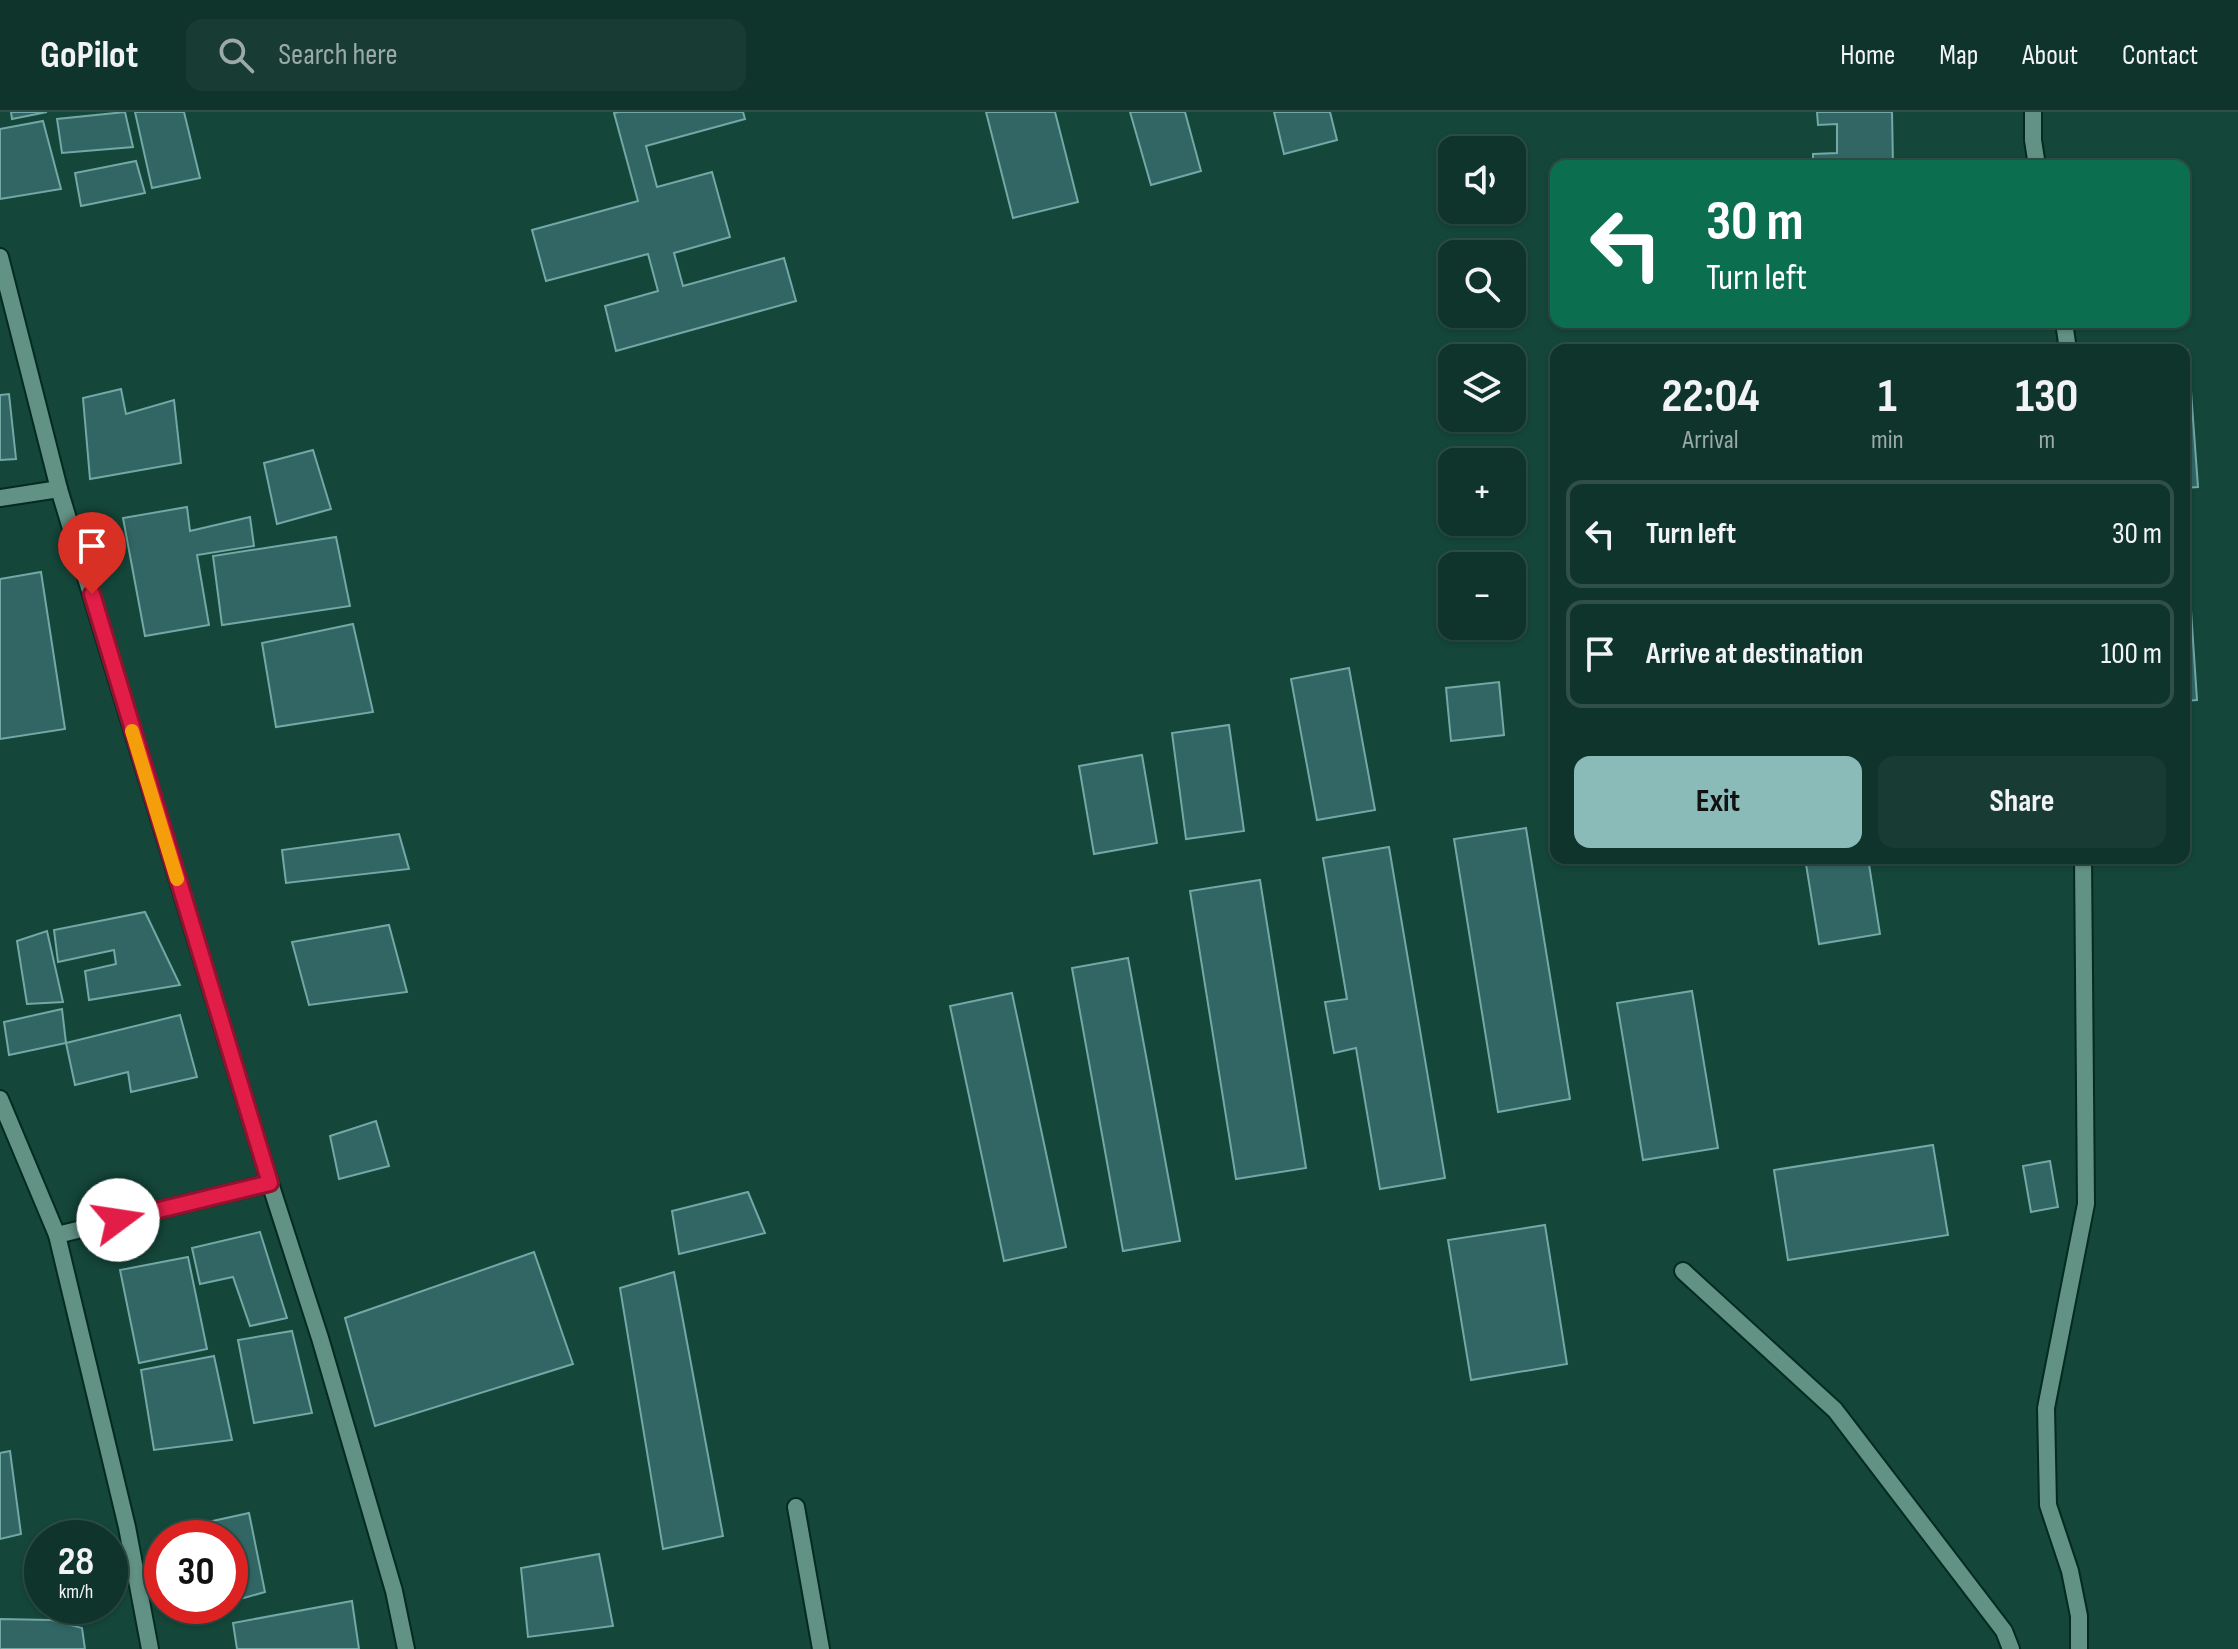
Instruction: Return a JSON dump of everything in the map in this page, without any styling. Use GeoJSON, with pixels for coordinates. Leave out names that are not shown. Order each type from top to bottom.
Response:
{"type":"FeatureCollection","features":[{"type":"Feature","properties":{"kind":"street"},"geometry":{"type":"LineString","coordinates":[[2033,112],[2036,160]]}},
{"type":"Feature","properties":{"kind":"street"},"geometry":{"type":"LineString","coordinates":[[0,257],[59,489],[320,1338],[394,1591],[406,1649]]}},
{"type":"Feature","properties":{"kind":"street"},"geometry":{"type":"LineString","coordinates":[[0,498],[59,489]]}},
{"type":"Feature","properties":{"kind":"street"},"geometry":{"type":"LineString","coordinates":[[2079,1649],[2079,1616],[2070,1571],[2048,1505],[2046,1408],[2086,1204],[2083,864]]}},
{"type":"Feature","properties":{"kind":"street"},"geometry":{"type":"LineString","coordinates":[[0,1099],[57,1235],[127,1527],[150,1649]]}},
{"type":"Feature","properties":{"kind":"street"},"geometry":{"type":"LineString","coordinates":[[57,1235],[270,1183]]}},
{"type":"Feature","properties":{"kind":"street"},"geometry":{"type":"LineString","coordinates":[[1683,1271],[1835,1410],[2004,1631],[2011,1649]]}},
{"type":"Feature","properties":{"kind":"street"},"geometry":{"type":"LineString","coordinates":[[796,1507],[821,1649]]}},
{"type":"Feature","properties":{"kind":"building"},"geometry":{"type":"Polygon","coordinates":[[[11,112],[47,112],[12,119],[11,112]]]}},
{"type":"Feature","properties":{"kind":"building"},"geometry":{"type":"Polygon","coordinates":[[[125,112],[133,147],[62,153],[57,119],[125,112]]]}},
{"type":"Feature","properties":{"kind":"building"},"geometry":{"type":"Polygon","coordinates":[[[135,112],[184,112],[200,178],[152,188],[135,112]]]}},
{"type":"Feature","properties":{"kind":"building"},"geometry":{"type":"Polygon","coordinates":[[[743,112],[745,119],[646,146],[657,187],[712,172],[730,237],[674,253],[683,286],[784,258],[796,301],[616,351],[605,306],[658,291],[648,254],[546,281],[532,230],[638,201],[614,113],[743,112]]]}},
{"type":"Feature","properties":{"kind":"building"},"geometry":{"type":"Polygon","coordinates":[[[986,112],[1055,112],[1078,202],[1013,218],[986,112]]]}},
{"type":"Feature","properties":{"kind":"building"},"geometry":{"type":"Polygon","coordinates":[[[1130,112],[1185,112],[1201,171],[1151,185],[1130,112]]]}},
{"type":"Feature","properties":{"kind":"building"},"geometry":{"type":"Polygon","coordinates":[[[1274,112],[1330,112],[1337,140],[1284,154],[1274,112]]]}},
{"type":"Feature","properties":{"kind":"building"},"geometry":{"type":"Polygon","coordinates":[[[1817,112],[1892,112],[1893,160],[1813,160],[1813,154],[1837,153],[1837,124],[1818,125],[1817,112]]]}},
{"type":"Feature","properties":{"kind":"building"},"geometry":{"type":"Polygon","coordinates":[[[43,121],[61,189],[0,199],[0,129],[43,121]]]}},
{"type":"Feature","properties":{"kind":"building"},"geometry":{"type":"Polygon","coordinates":[[[136,161],[145,193],[81,206],[75,173],[136,161]]]}},
{"type":"Feature","properties":{"kind":"building"},"geometry":{"type":"Polygon","coordinates":[[[2190,377],[2198,487],[2190,488],[2190,377]]]}},
{"type":"Feature","properties":{"kind":"building"},"geometry":{"type":"Polygon","coordinates":[[[121,389],[126,414],[174,400],[181,463],[90,479],[83,398],[121,389]]]}},
{"type":"Feature","properties":{"kind":"building"},"geometry":{"type":"Polygon","coordinates":[[[9,394],[16,459],[0,460],[0,395],[9,394]]]}},
{"type":"Feature","properties":{"kind":"building"},"geometry":{"type":"Polygon","coordinates":[[[313,450],[331,509],[277,524],[264,463],[313,450]]]}},
{"type":"Feature","properties":{"kind":"building"},"geometry":{"type":"Polygon","coordinates":[[[187,507],[190,531],[250,517],[254,546],[197,555],[209,625],[145,636],[123,518],[187,507]]]}},
{"type":"Feature","properties":{"kind":"building"},"geometry":{"type":"Polygon","coordinates":[[[336,537],[350,606],[222,625],[213,556],[336,537]]]}},
{"type":"Feature","properties":{"kind":"building"},"geometry":{"type":"Polygon","coordinates":[[[41,572],[65,729],[0,739],[0,579],[41,572]]]}},
{"type":"Feature","properties":{"kind":"building"},"geometry":{"type":"Polygon","coordinates":[[[2190,595],[2197,700],[2190,701],[2190,595]]]}},
{"type":"Feature","properties":{"kind":"building"},"geometry":{"type":"Polygon","coordinates":[[[353,624],[373,712],[276,727],[262,643],[353,624]]]}},
{"type":"Feature","properties":{"kind":"building"},"geometry":{"type":"Polygon","coordinates":[[[1349,668],[1375,810],[1317,820],[1291,679],[1349,668]]]}},
{"type":"Feature","properties":{"kind":"building"},"geometry":{"type":"Polygon","coordinates":[[[1499,682],[1504,735],[1451,741],[1446,688],[1499,682]]]}},
{"type":"Feature","properties":{"kind":"building"},"geometry":{"type":"Polygon","coordinates":[[[1229,725],[1244,831],[1186,839],[1172,733],[1229,725]]]}},
{"type":"Feature","properties":{"kind":"building"},"geometry":{"type":"Polygon","coordinates":[[[1142,755],[1157,843],[1094,854],[1079,766],[1142,755]]]}},
{"type":"Feature","properties":{"kind":"building"},"geometry":{"type":"Polygon","coordinates":[[[1526,828],[1570,1099],[1498,1112],[1454,839],[1526,828]]]}},
{"type":"Feature","properties":{"kind":"building"},"geometry":{"type":"Polygon","coordinates":[[[399,834],[409,869],[286,883],[282,850],[399,834]]]}},
{"type":"Feature","properties":{"kind":"building"},"geometry":{"type":"Polygon","coordinates":[[[1389,847],[1445,1178],[1380,1189],[1356,1048],[1334,1053],[1325,1002],[1347,999],[1323,858],[1389,847]]]}},
{"type":"Feature","properties":{"kind":"building"},"geometry":{"type":"Polygon","coordinates":[[[1806,864],[1869,864],[1880,934],[1819,944],[1806,864]]]}},
{"type":"Feature","properties":{"kind":"building"},"geometry":{"type":"Polygon","coordinates":[[[1260,880],[1306,1168],[1236,1179],[1190,891],[1260,880]]]}},
{"type":"Feature","properties":{"kind":"building"},"geometry":{"type":"Polygon","coordinates":[[[145,912],[180,985],[89,1000],[85,971],[116,964],[114,950],[58,962],[54,930],[145,912]]]}},
{"type":"Feature","properties":{"kind":"building"},"geometry":{"type":"Polygon","coordinates":[[[389,925],[407,992],[309,1005],[292,942],[389,925]]]}},
{"type":"Feature","properties":{"kind":"building"},"geometry":{"type":"Polygon","coordinates":[[[47,931],[63,1002],[27,1004],[17,941],[47,931]]]}},
{"type":"Feature","properties":{"kind":"building"},"geometry":{"type":"Polygon","coordinates":[[[1128,958],[1180,1241],[1123,1251],[1072,968],[1128,958]]]}},
{"type":"Feature","properties":{"kind":"building"},"geometry":{"type":"Polygon","coordinates":[[[1692,991],[1718,1148],[1643,1160],[1617,1003],[1692,991]]]}},
{"type":"Feature","properties":{"kind":"building"},"geometry":{"type":"Polygon","coordinates":[[[1012,993],[1066,1247],[1004,1261],[950,1006],[1012,993]]]}},
{"type":"Feature","properties":{"kind":"building"},"geometry":{"type":"Polygon","coordinates":[[[62,1009],[66,1043],[9,1055],[4,1022],[62,1009]]]}},
{"type":"Feature","properties":{"kind":"building"},"geometry":{"type":"Polygon","coordinates":[[[180,1015],[197,1077],[131,1092],[128,1072],[75,1085],[66,1043],[180,1015]]]}},
{"type":"Feature","properties":{"kind":"building"},"geometry":{"type":"Polygon","coordinates":[[[376,1121],[389,1166],[339,1179],[330,1136],[376,1121]]]}},
{"type":"Feature","properties":{"kind":"building"},"geometry":{"type":"Polygon","coordinates":[[[1933,1145],[1948,1235],[1788,1260],[1774,1170],[1933,1145]]]}},
{"type":"Feature","properties":{"kind":"building"},"geometry":{"type":"Polygon","coordinates":[[[2050,1161],[2058,1207],[2031,1212],[2023,1166],[2050,1161]]]}},
{"type":"Feature","properties":{"kind":"building"},"geometry":{"type":"Polygon","coordinates":[[[748,1192],[765,1233],[679,1254],[672,1211],[748,1192]]]}},
{"type":"Feature","properties":{"kind":"building"},"geometry":{"type":"Polygon","coordinates":[[[1545,1225],[1567,1364],[1471,1380],[1448,1240],[1545,1225]]]}},
{"type":"Feature","properties":{"kind":"building"},"geometry":{"type":"Polygon","coordinates":[[[260,1232],[287,1318],[250,1326],[233,1277],[200,1284],[192,1248],[260,1232]]]}},
{"type":"Feature","properties":{"kind":"building"},"geometry":{"type":"Polygon","coordinates":[[[534,1252],[573,1364],[375,1426],[345,1318],[534,1252]]]}},
{"type":"Feature","properties":{"kind":"building"},"geometry":{"type":"Polygon","coordinates":[[[188,1257],[207,1349],[139,1363],[120,1270],[188,1257]]]}},
{"type":"Feature","properties":{"kind":"building"},"geometry":{"type":"Polygon","coordinates":[[[674,1272],[723,1536],[663,1549],[620,1288],[674,1272]]]}},
{"type":"Feature","properties":{"kind":"building"},"geometry":{"type":"Polygon","coordinates":[[[292,1331],[312,1413],[254,1423],[238,1340],[292,1331]]]}},
{"type":"Feature","properties":{"kind":"building"},"geometry":{"type":"Polygon","coordinates":[[[214,1356],[232,1440],[154,1450],[141,1370],[214,1356]]]}},
{"type":"Feature","properties":{"kind":"building"},"geometry":{"type":"Polygon","coordinates":[[[10,1451],[21,1534],[0,1539],[0,1453],[10,1451]]]}},
{"type":"Feature","properties":{"kind":"building"},"geometry":{"type":"Polygon","coordinates":[[[249,1513],[265,1592],[248,1597],[248,1520],[217,1520],[249,1513]]]}},
{"type":"Feature","properties":{"kind":"building"},"geometry":{"type":"Polygon","coordinates":[[[599,1554],[613,1626],[528,1637],[521,1568],[599,1554]]]}},
{"type":"Feature","properties":{"kind":"building"},"geometry":{"type":"Polygon","coordinates":[[[352,1601],[359,1649],[237,1649],[233,1624],[248,1624],[248,1620],[352,1601]]]}},
{"type":"Feature","properties":{"kind":"building"},"geometry":{"type":"Polygon","coordinates":[[[0,1619],[82,1628],[85,1649],[0,1649],[0,1619]]]}},
{"type":"Feature","properties":{"kind":"slow traffic"},"geometry":{"type":"LineString","coordinates":[[132,731],[177,879]]}},
{"type":"Feature","properties":{"kind":"route"},"geometry":{"type":"LineString","coordinates":[[92,594],[270,1183],[118,1220]]}}]}
